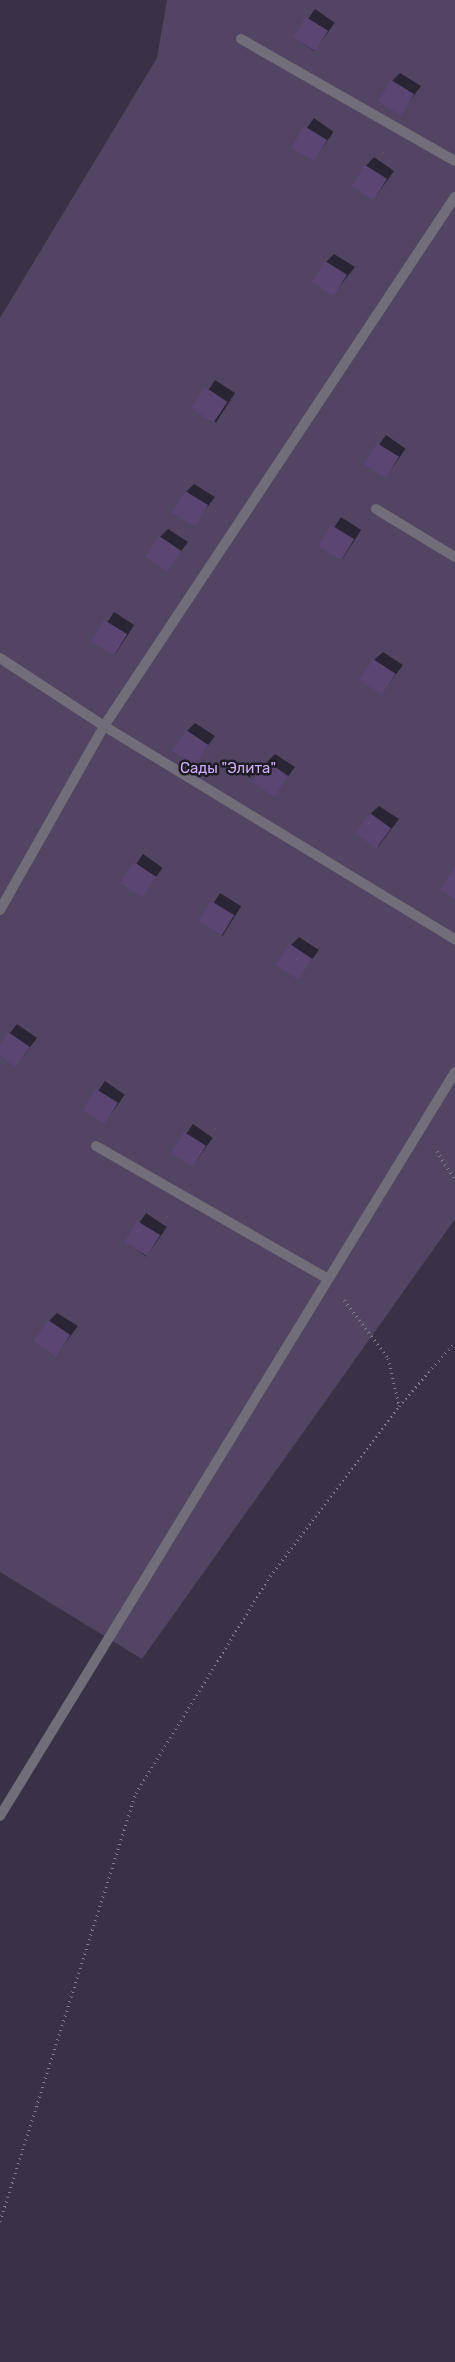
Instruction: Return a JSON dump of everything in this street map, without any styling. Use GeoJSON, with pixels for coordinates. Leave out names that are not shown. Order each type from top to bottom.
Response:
{"type":"FeatureCollection","features":[{"type":"Feature","properties":{"kind":"street"},"geometry":{"type":"LineString","coordinates":[[241,39],[455,161]]}},
{"type":"Feature","properties":{"kind":"street"},"geometry":{"type":"LineString","coordinates":[[0,910],[104,726],[455,197]]}},
{"type":"Feature","properties":{"kind":"street"},"geometry":{"type":"LineString","coordinates":[[376,509],[455,557]]}},
{"type":"Feature","properties":{"kind":"street"},"geometry":{"type":"LineString","coordinates":[[0,658],[104,726],[455,939]]}},
{"type":"Feature","properties":{"kind":"street"},"geometry":{"type":"LineString","coordinates":[[0,1816],[455,1072]]}},
{"type":"Feature","properties":{"kind":"street"},"geometry":{"type":"LineString","coordinates":[[96,1146],[328,1279]]}},
{"type":"Feature","properties":{"kind":"path"},"geometry":{"type":"LineString","coordinates":[[423,1124],[455,1180]]}},
{"type":"Feature","properties":{"kind":"path"},"geometry":{"type":"LineString","coordinates":[[328,1279],[388,1358],[400,1406]]}},
{"type":"Feature","properties":{"kind":"path"},"geometry":{"type":"LineString","coordinates":[[0,2220],[136,1793],[270,1576],[400,1406],[455,1342]]}},
{"type":"Feature","properties":{"kind":"green space","name":"Сады \"Элита\""},"geometry":{"type":"Polygon","coordinates":[[[167,0],[455,0],[455,1219],[142,1659],[0,1572],[0,318],[157,58],[167,0]]]}},
{"type":"Feature","properties":{"kind":"building"},"geometry":{"type":"Polygon","coordinates":[[[306,17],[328,31],[315,51],[293,37],[306,17]]]}},
{"type":"Feature","properties":{"kind":"building"},"geometry":{"type":"Polygon","coordinates":[[[391,80],[414,94],[401,115],[378,101],[391,80]]]}},
{"type":"Feature","properties":{"kind":"building"},"geometry":{"type":"Polygon","coordinates":[[[304,126],[327,140],[314,161],[291,147],[304,126]]]}},
{"type":"Feature","properties":{"kind":"building"},"geometry":{"type":"Polygon","coordinates":[[[365,165],[387,179],[374,200],[352,186],[365,165]]]}},
{"type":"Feature","properties":{"kind":"building"},"geometry":{"type":"Polygon","coordinates":[[[325,261],[347,275],[334,296],[312,282],[325,261]]]}},
{"type":"Feature","properties":{"kind":"building"},"geometry":{"type":"Polygon","coordinates":[[[205,387],[227,402],[213,423],[191,408],[205,387]]]}},
{"type":"Feature","properties":{"kind":"building"},"geometry":{"type":"Polygon","coordinates":[[[377,443],[399,457],[386,478],[364,464],[377,443]]]}},
{"type":"Feature","properties":{"kind":"building"},"geometry":{"type":"Polygon","coordinates":[[[185,491],[208,505],[195,526],[172,512],[185,491]]]}},
{"type":"Feature","properties":{"kind":"building"},"geometry":{"type":"Polygon","coordinates":[[[331,525],[354,539],[341,560],[318,546],[331,525]]]}},
{"type":"Feature","properties":{"kind":"building"},"geometry":{"type":"Polygon","coordinates":[[[159,536],[181,551],[167,572],[145,557],[159,536]]]}},
{"type":"Feature","properties":{"kind":"building"},"geometry":{"type":"Polygon","coordinates":[[[104,620],[127,634],[114,655],[91,641],[104,620]]]}},
{"type":"Feature","properties":{"kind":"building"},"geometry":{"type":"Polygon","coordinates":[[[373,659],[396,674],[382,695],[359,680],[373,659]]]}},
{"type":"Feature","properties":{"kind":"building"},"geometry":{"type":"Polygon","coordinates":[[[186,730],[208,745],[194,766],[172,751],[186,730]]]}},
{"type":"Feature","properties":{"kind":"building"},"geometry":{"type":"Polygon","coordinates":[[[266,761],[288,776],[274,797],[252,782],[266,761]]]}},
{"type":"Feature","properties":{"kind":"building"},"geometry":{"type":"Polygon","coordinates":[[[370,813],[391,828],[376,849],[355,833],[370,813]]]}},
{"type":"Feature","properties":{"kind":"building"},"geometry":{"type":"Polygon","coordinates":[[[134,862],[156,877],[142,898],[120,883],[134,862]]]}},
{"type":"Feature","properties":{"kind":"building"},"geometry":{"type":"Polygon","coordinates":[[[455,867],[455,899],[440,890],[455,867]]]}},
{"type":"Feature","properties":{"kind":"building"},"geometry":{"type":"Polygon","coordinates":[[[211,901],[234,915],[222,935],[199,922],[211,901]]]}},
{"type":"Feature","properties":{"kind":"building"},"geometry":{"type":"Polygon","coordinates":[[[290,944],[312,959],[298,980],[276,965],[290,944]]]}},
{"type":"Feature","properties":{"kind":"building"},"geometry":{"type":"Polygon","coordinates":[[[8,1032],[30,1047],[16,1067],[0,1056],[0,1044],[8,1032]]]}},
{"type":"Feature","properties":{"kind":"building"},"geometry":{"type":"Polygon","coordinates":[[[96,1089],[118,1103],[105,1124],[83,1110],[96,1089]]]}},
{"type":"Feature","properties":{"kind":"building"},"geometry":{"type":"Polygon","coordinates":[[[184,1132],[206,1146],[193,1167],[171,1153],[184,1132]]]}},
{"type":"Feature","properties":{"kind":"building"},"geometry":{"type":"Polygon","coordinates":[[[137,1221],[160,1235],[147,1256],[124,1242],[137,1221]]]}},
{"type":"Feature","properties":{"kind":"building"},"geometry":{"type":"Polygon","coordinates":[[[48,1320],[70,1335],[56,1357],[33,1342],[48,1320]]]}}]}
